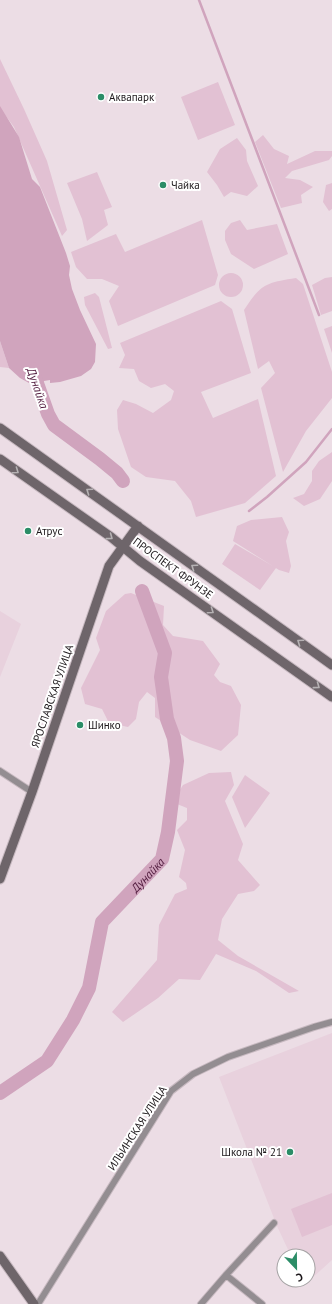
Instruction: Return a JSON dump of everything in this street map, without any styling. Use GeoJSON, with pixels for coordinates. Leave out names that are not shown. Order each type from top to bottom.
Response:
{"type":"FeatureCollection","features":[{"type":"Feature","properties":{"kind":"main road","name":"ПРОСПЕКТ ФРУНЗЕ"},"geometry":{"type":"LineString","coordinates":[[0,428],[332,665]]}},
{"type":"Feature","properties":{"kind":"main road","name":"ПРОСПЕКТ ФРУНЗЕ"},"geometry":{"type":"LineString","coordinates":[[0,459],[123,547],[140,561],[332,697]]}},
{"type":"Feature","properties":{"kind":"main road","name":"ЯРОСЛАВСКАЯ УЛИЦА"},"geometry":{"type":"LineString","coordinates":[[0,879],[32,792],[110,566],[138,526]]}},
{"type":"Feature","properties":{"kind":"main road"},"geometry":{"type":"LineString","coordinates":[[0,1256],[34,1304]]}},
{"type":"Feature","properties":{"kind":"street"},"geometry":{"type":"LineString","coordinates":[[0,771],[32,792]]}},
{"type":"Feature","properties":{"kind":"street","name":"ИЛЬИНСКАЯ УЛИЦА"},"geometry":{"type":"LineString","coordinates":[[38,1304],[171,1091],[193,1074],[228,1057],[332,1022]]}},
{"type":"Feature","properties":{"kind":"street"},"geometry":{"type":"LineString","coordinates":[[201,1304],[274,1223]]}},
{"type":"Feature","properties":{"kind":"street"},"geometry":{"type":"LineString","coordinates":[[226,1275],[262,1304]]}},
{"type":"Feature","properties":{"kind":"shaded area"},"geometry":{"type":"Polygon","coordinates":[[[0,59],[47,161],[67,230],[62,236],[14,127],[0,108],[0,59]]]}},
{"type":"Feature","properties":{"kind":"shaded area"},"geometry":{"type":"Polygon","coordinates":[[[218,82],[235,125],[198,140],[181,97],[218,82]]]}},
{"type":"Feature","properties":{"kind":"shaded area"},"geometry":{"type":"Polygon","coordinates":[[[263,135],[274,149],[289,156],[287,164],[315,151],[332,151],[332,156],[329,160],[292,171],[285,178],[300,180],[313,187],[301,195],[302,203],[281,208],[255,142],[263,135]]]}},
{"type":"Feature","properties":{"kind":"shaded area"},"geometry":{"type":"Polygon","coordinates":[[[237,138],[246,150],[247,161],[258,186],[247,196],[231,192],[224,197],[207,172],[220,149],[237,138]]]}},
{"type":"Feature","properties":{"kind":"shaded area"},"geometry":{"type":"Polygon","coordinates":[[[97,172],[112,207],[104,210],[108,225],[87,241],[82,219],[67,183],[97,172]]]}},
{"type":"Feature","properties":{"kind":"shaded area"},"geometry":{"type":"Polygon","coordinates":[[[332,183],[332,209],[329,211],[323,202],[326,185],[332,183]]]}},
{"type":"Feature","properties":{"kind":"shaded area"},"geometry":{"type":"Polygon","coordinates":[[[202,220],[218,275],[215,285],[118,326],[109,301],[119,286],[102,279],[87,279],[76,267],[71,252],[116,234],[125,252],[202,220]]]}},
{"type":"Feature","properties":{"kind":"shaded area"},"geometry":{"type":"Polygon","coordinates":[[[240,220],[247,230],[277,224],[288,254],[254,269],[231,254],[225,240],[225,231],[231,223],[240,220]]]}},
{"type":"Feature","properties":{"kind":"shaded area"},"geometry":{"type":"Polygon","coordinates":[[[231,273],[236,274],[242,280],[242,290],[236,296],[231,297],[226,296],[220,290],[219,285],[220,280],[226,274],[231,273]]]}},
{"type":"Feature","properties":{"kind":"shaded area"},"geometry":{"type":"Polygon","coordinates":[[[332,277],[332,311],[321,315],[312,285],[325,278],[332,277]]]}},
{"type":"Feature","properties":{"kind":"shaded area"},"geometry":{"type":"Polygon","coordinates":[[[296,278],[303,284],[332,372],[332,398],[306,431],[283,472],[261,388],[275,373],[269,361],[258,369],[244,310],[255,295],[265,286],[277,281],[296,278]]]}},
{"type":"Feature","properties":{"kind":"shaded area"},"geometry":{"type":"Polygon","coordinates":[[[95,293],[99,297],[112,348],[108,349],[85,305],[84,297],[95,293]]]}},
{"type":"Feature","properties":{"kind":"shaded area"},"geometry":{"type":"Polygon","coordinates":[[[221,301],[232,309],[251,373],[201,392],[213,418],[258,399],[276,476],[245,503],[196,517],[191,501],[175,481],[146,477],[131,467],[118,429],[117,410],[123,400],[136,404],[153,413],[171,400],[174,391],[165,384],[151,388],[139,381],[134,369],[119,368],[125,355],[120,343],[221,301]]]}},
{"type":"Feature","properties":{"kind":"shaded area"},"geometry":{"type":"Polygon","coordinates":[[[332,326],[332,353],[324,329],[332,326]]]}},
{"type":"Feature","properties":{"kind":"shaded area"},"geometry":{"type":"Polygon","coordinates":[[[0,341],[9,368],[0,367],[0,341]]]}},
{"type":"Feature","properties":{"kind":"shaded area"},"geometry":{"type":"Polygon","coordinates":[[[332,452],[332,481],[320,499],[304,506],[293,498],[304,494],[312,481],[312,471],[319,461],[332,452]]]}},
{"type":"Feature","properties":{"kind":"shaded area"},"geometry":{"type":"Polygon","coordinates":[[[282,517],[289,532],[286,541],[291,566],[289,573],[279,570],[233,541],[237,526],[251,520],[282,517]]]}},
{"type":"Feature","properties":{"kind":"shaded area"},"geometry":{"type":"Polygon","coordinates":[[[235,544],[276,568],[260,590],[222,564],[235,544]]]}},
{"type":"Feature","properties":{"kind":"shaded area"},"geometry":{"type":"Polygon","coordinates":[[[131,593],[164,606],[163,625],[173,636],[203,641],[220,664],[214,675],[220,682],[231,686],[241,705],[238,735],[221,751],[190,740],[155,717],[155,698],[147,692],[139,702],[136,719],[128,727],[109,723],[102,709],[85,704],[81,688],[100,650],[96,638],[106,611],[125,594],[131,593]]]}},
{"type":"Feature","properties":{"kind":"shaded area"},"geometry":{"type":"Polygon","coordinates":[[[0,611],[21,624],[0,677],[0,611]]]}},
{"type":"Feature","properties":{"kind":"shaded area"},"geometry":{"type":"Polygon","coordinates":[[[231,772],[234,785],[225,801],[243,844],[238,860],[260,885],[254,891],[238,894],[222,919],[218,940],[238,956],[299,991],[289,993],[256,971],[216,954],[200,980],[179,979],[158,998],[123,1022],[112,1012],[157,960],[159,925],[175,894],[187,889],[186,883],[179,877],[185,850],[177,830],[187,820],[187,808],[177,804],[176,796],[183,785],[209,773],[231,772]]]}},
{"type":"Feature","properties":{"kind":"shaded area"},"geometry":{"type":"Polygon","coordinates":[[[245,775],[270,793],[245,828],[232,797],[245,775]]]}},
{"type":"Feature","properties":{"kind":"shaded area","name":"Школа № 21"},"geometry":{"type":"Polygon","coordinates":[[[332,1033],[332,1260],[316,1274],[316,1248],[287,1248],[277,1226],[219,1077],[332,1033]]]}},
{"type":"Feature","properties":{"kind":"shaded area"},"geometry":{"type":"Polygon","coordinates":[[[332,1193],[332,1225],[302,1237],[291,1209],[332,1193]]]}},
{"type":"Feature","properties":{"kind":"water"},"geometry":{"type":"Polygon","coordinates":[[[0,106],[19,137],[32,179],[40,187],[66,253],[70,266],[69,275],[72,289],[96,344],[95,362],[91,369],[81,376],[60,382],[50,383],[50,380],[44,381],[38,388],[20,378],[9,368],[0,341],[0,106]]]}},
{"type":"Feature","properties":{"kind":"waterway"},"geometry":{"type":"LineString","coordinates":[[199,0],[319,315]]}},
{"type":"Feature","properties":{"kind":"waterway","name":"Дунайка"},"geometry":{"type":"LineString","coordinates":[[32,369],[48,414],[54,425],[100,459],[117,473],[123,481]]}},
{"type":"Feature","properties":{"kind":"waterway"},"geometry":{"type":"LineString","coordinates":[[249,511],[306,462],[332,429]]}},
{"type":"Feature","properties":{"kind":"waterway","name":"Дунайка"},"geometry":{"type":"LineString","coordinates":[[0,1093],[47,1061],[73,1020],[89,988],[102,922],[162,859],[168,832],[177,761],[174,738],[167,719],[161,677],[165,653],[142,591]]}},
{"type":"Feature","properties":{"kind":"place","name":"Аквапарк"},"geometry":{"type":"Point","coordinates":[101,97]}},
{"type":"Feature","properties":{"kind":"place","name":"Чайка"},"geometry":{"type":"Point","coordinates":[163,185]}},
{"type":"Feature","properties":{"kind":"place","name":"Атрус"},"geometry":{"type":"Point","coordinates":[28,531]}},
{"type":"Feature","properties":{"kind":"place","name":"Шинко"},"geometry":{"type":"Point","coordinates":[80,725]}},
{"type":"Feature","properties":{"kind":"place","name":"Школа № 21"},"geometry":{"type":"Point","coordinates":[290,1152]}}]}
